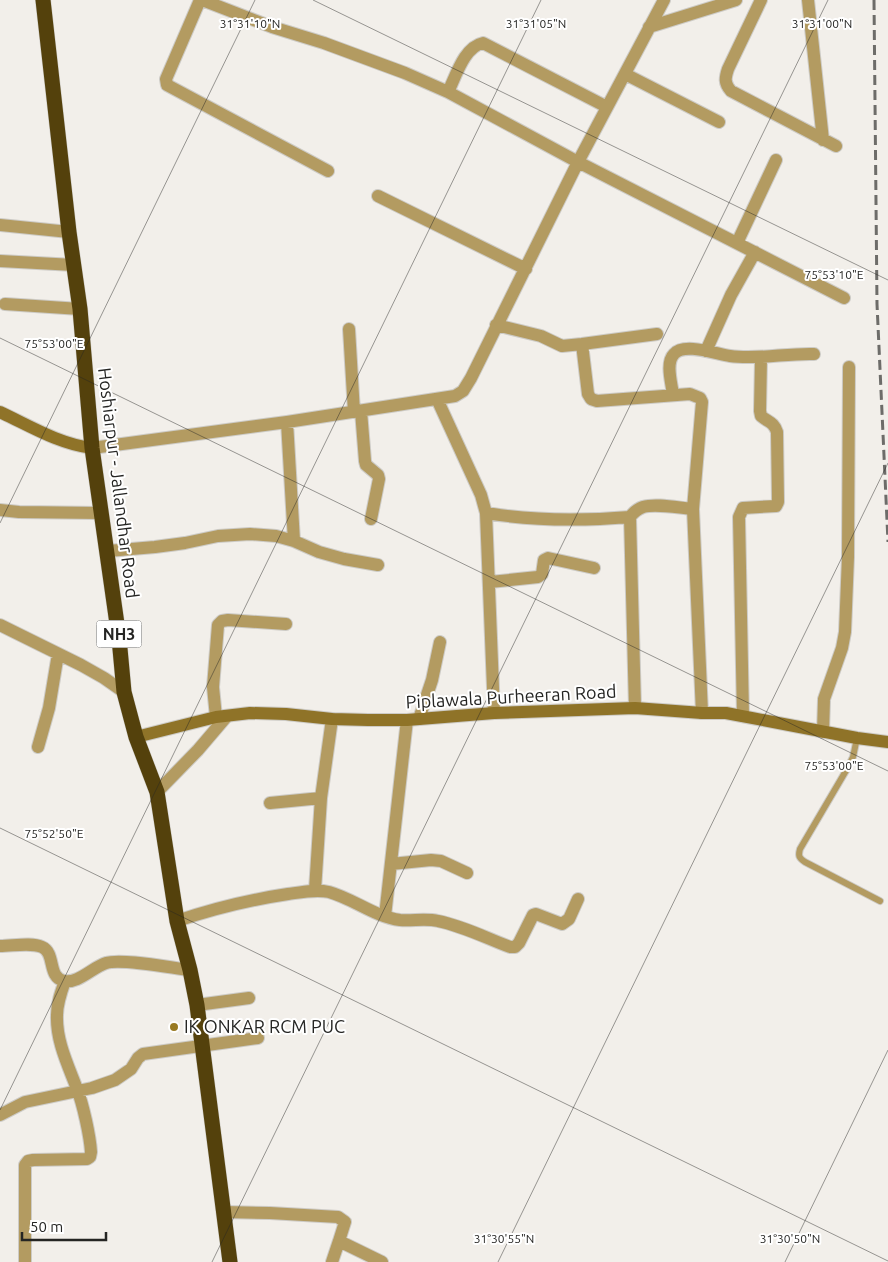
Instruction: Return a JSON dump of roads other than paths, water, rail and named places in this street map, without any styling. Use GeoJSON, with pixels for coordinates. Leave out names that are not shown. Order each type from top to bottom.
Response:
{"type":"FeatureCollection","features":[{"type":"Feature","properties":{"kind":"highway","name":"Hoshiarpur - Jallandhar Road"},"geometry":{"type":"LineString","coordinates":[[43,0],[69,232],[80,309],[92,448],[100,513],[108,551],[124,692],[136,737],[157,792],[177,920],[190,970],[196,1005],[230,1262]]}},
{"type":"Feature","properties":{"kind":"street"},"geometry":{"type":"LineString","coordinates":[[328,171],[167,85],[166,79],[201,0],[272,27],[370,59],[448,92],[578,162],[844,298]]}},
{"type":"Feature","properties":{"kind":"street"},"geometry":{"type":"LineString","coordinates":[[0,412],[61,441],[76,446],[92,448],[287,422],[455,396],[463,391],[471,378],[578,162],[664,0]]}},
{"type":"Feature","properties":{"kind":"street"},"geometry":{"type":"LineString","coordinates":[[649,27],[736,0]]}},
{"type":"Feature","properties":{"kind":"street"},"geometry":{"type":"LineString","coordinates":[[761,0],[728,68],[725,78],[726,85],[731,91],[836,146]]}},
{"type":"Feature","properties":{"kind":"street"},"geometry":{"type":"LineString","coordinates":[[808,0],[824,140]]}},
{"type":"Feature","properties":{"kind":"street"},"geometry":{"type":"LineString","coordinates":[[448,92],[467,53],[477,44],[483,43],[607,107]]}},
{"type":"Feature","properties":{"kind":"street"},"geometry":{"type":"LineString","coordinates":[[625,74],[719,122]]}},
{"type":"Feature","properties":{"kind":"street"},"geometry":{"type":"LineString","coordinates":[[737,243],[776,160]]}},
{"type":"Feature","properties":{"kind":"street"},"geometry":{"type":"LineString","coordinates":[[378,196],[526,269]]}},
{"type":"Feature","properties":{"kind":"street"},"geometry":{"type":"LineString","coordinates":[[0,225],[69,232]]}},
{"type":"Feature","properties":{"kind":"street"},"geometry":{"type":"LineString","coordinates":[[706,351],[729,300],[755,252]]}},
{"type":"Feature","properties":{"kind":"street"},"geometry":{"type":"LineString","coordinates":[[0,261],[74,265]]}},
{"type":"Feature","properties":{"kind":"street"},"geometry":{"type":"LineString","coordinates":[[5,304],[80,309]]}},
{"type":"Feature","properties":{"kind":"street"},"geometry":{"type":"LineString","coordinates":[[496,325],[541,336],[558,345],[582,344],[657,334]]}},
{"type":"Feature","properties":{"kind":"street"},"geometry":{"type":"LineString","coordinates":[[349,329],[357,411],[365,461],[366,465],[378,475],[379,479],[371,519]]}},
{"type":"Feature","properties":{"kind":"street"},"geometry":{"type":"LineString","coordinates":[[582,344],[588,394],[591,399],[597,401],[673,395],[696,396],[702,402],[693,509],[702,713]]}},
{"type":"Feature","properties":{"kind":"street"},"geometry":{"type":"LineString","coordinates":[[673,395],[669,366],[670,359],[674,353],[681,350],[692,349],[729,356],[761,358],[782,354],[814,354]]}},
{"type":"Feature","properties":{"kind":"street"},"geometry":{"type":"LineString","coordinates":[[743,716],[739,517],[743,508],[771,508],[776,506],[778,502],[777,432],[771,421],[761,416],[761,358]]}},
{"type":"Feature","properties":{"kind":"street"},"geometry":{"type":"LineString","coordinates":[[823,732],[824,699],[842,648],[845,632],[848,557],[849,367]]}},
{"type":"Feature","properties":{"kind":"street"},"geometry":{"type":"LineString","coordinates":[[437,399],[480,495],[486,513],[494,712]]}},
{"type":"Feature","properties":{"kind":"street"},"geometry":{"type":"LineString","coordinates":[[287,422],[294,541]]}},
{"type":"Feature","properties":{"kind":"street"},"geometry":{"type":"LineString","coordinates":[[635,708],[630,517],[642,507],[693,509]]}},
{"type":"Feature","properties":{"kind":"street"},"geometry":{"type":"LineString","coordinates":[[0,510],[100,513]]}},
{"type":"Feature","properties":{"kind":"street"},"geometry":{"type":"LineString","coordinates":[[486,513],[508,517],[568,520],[630,517]]}},
{"type":"Feature","properties":{"kind":"street"},"geometry":{"type":"LineString","coordinates":[[108,551],[185,543],[218,536],[250,534],[276,536],[294,541],[319,552],[378,565]]}},
{"type":"Feature","properties":{"kind":"street"},"geometry":{"type":"LineString","coordinates":[[490,582],[538,577],[542,574],[544,560],[548,558],[594,568]]}},
{"type":"Feature","properties":{"kind":"street"},"geometry":{"type":"LineString","coordinates":[[157,792],[198,750],[222,716],[212,687],[218,625],[222,621],[228,620],[286,624]]}},
{"type":"Feature","properties":{"kind":"street"},"geometry":{"type":"LineString","coordinates":[[0,625],[104,678],[124,692]]}},
{"type":"Feature","properties":{"kind":"street"},"geometry":{"type":"LineString","coordinates":[[385,916],[413,719],[432,680],[440,642]]}},
{"type":"Feature","properties":{"kind":"street"},"geometry":{"type":"LineString","coordinates":[[38,747],[49,708],[58,654]]}},
{"type":"Feature","properties":{"kind":"street","name":"Piplawala Purheeran Road"},"geometry":{"type":"LineString","coordinates":[[136,737],[222,716],[250,713],[286,714],[332,719],[413,719],[494,712],[635,708],[726,713],[823,732],[888,742]]}},
{"type":"Feature","properties":{"kind":"street"},"geometry":{"type":"LineString","coordinates":[[315,890],[320,798],[332,719]]}},
{"type":"Feature","properties":{"kind":"street"},"geometry":{"type":"LineString","coordinates":[[270,803],[320,798]]}},
{"type":"Feature","properties":{"kind":"street"},"geometry":{"type":"LineString","coordinates":[[391,864],[431,860],[441,861],[468,873]]}},
{"type":"Feature","properties":{"kind":"street"},"geometry":{"type":"LineString","coordinates":[[177,920],[227,905],[315,890],[341,896],[385,916],[401,920],[436,920],[510,947],[515,947],[519,943],[533,915],[562,924],[569,919],[578,899]]}},
{"type":"Feature","properties":{"kind":"street"},"geometry":{"type":"LineString","coordinates":[[0,946],[37,946],[45,948],[57,978],[65,981],[72,980],[107,962],[120,961],[190,970]]}},
{"type":"Feature","properties":{"kind":"street"},"geometry":{"type":"LineString","coordinates":[[25,1262],[25,1165],[28,1161],[33,1160],[87,1159],[91,1152],[78,1091],[58,1035],[57,1015],[65,981]]}},
{"type":"Feature","properties":{"kind":"street"},"geometry":{"type":"LineString","coordinates":[[196,1005],[249,998]]}},
{"type":"Feature","properties":{"kind":"street"},"geometry":{"type":"LineString","coordinates":[[0,1115],[25,1102],[92,1088],[115,1080],[131,1069],[143,1054],[258,1038]]}},
{"type":"Feature","properties":{"kind":"street"},"geometry":{"type":"LineString","coordinates":[[224,1212],[338,1217],[345,1222],[332,1262]]}},
{"type":"Feature","properties":{"kind":"street"},"geometry":{"type":"LineString","coordinates":[[339,1241],[382,1262]]}},
{"type":"Feature","properties":{"kind":"lane"},"geometry":{"type":"LineString","coordinates":[[857,738],[853,757],[847,769],[798,855],[805,862],[880,901]]}},
{"type":"Feature","properties":{"kind":"railway"},"geometry":{"type":"LineString","coordinates":[[874,0],[877,304],[888,542]]}},
{"type":"Feature","properties":{"kind":"place","name":"IK ONKAR RCM PUC"},"geometry":{"type":"Point","coordinates":[174,1027]}}]}
